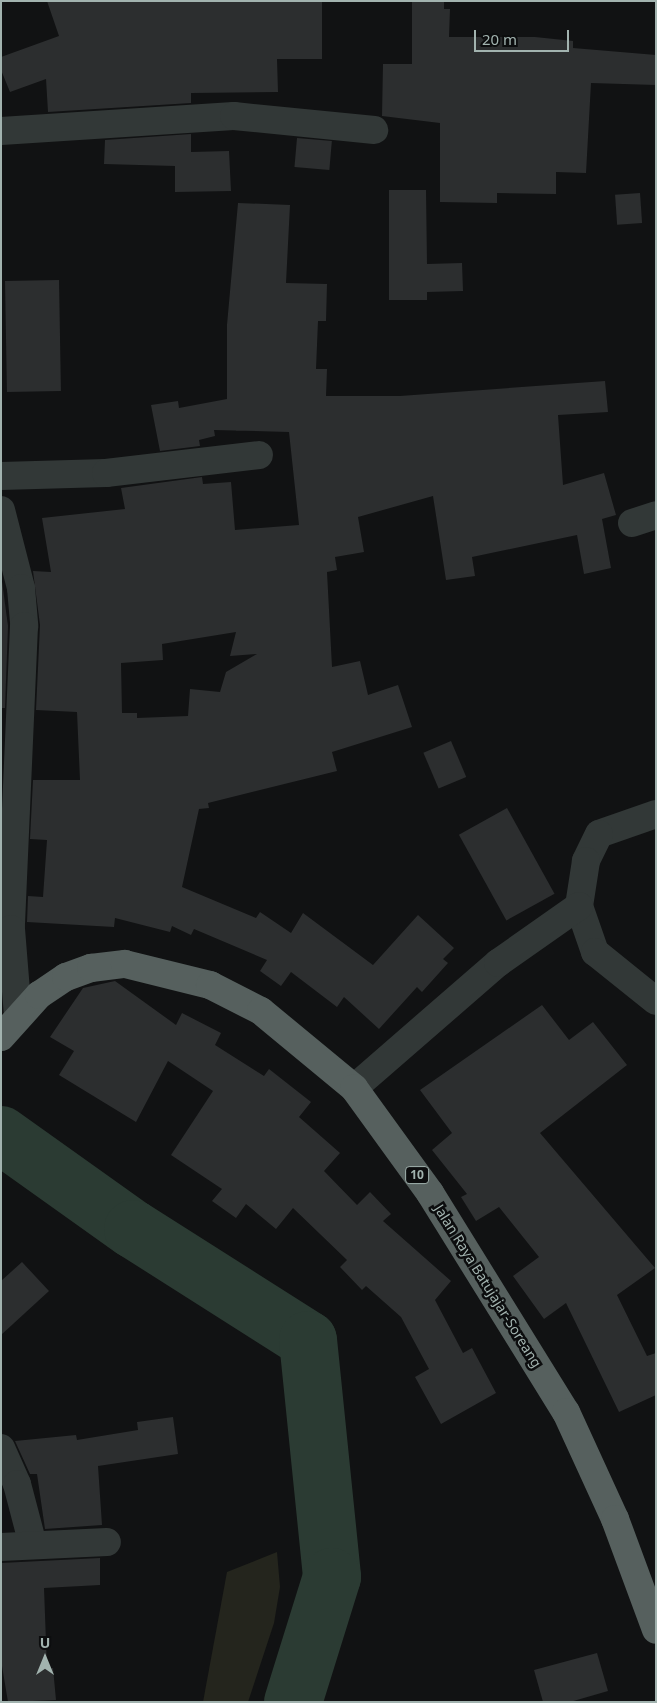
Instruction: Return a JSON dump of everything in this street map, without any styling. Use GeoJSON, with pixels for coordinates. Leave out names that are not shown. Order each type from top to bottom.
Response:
{"type":"FeatureCollection","features":[{"type":"Feature","properties":{"kind":"highway","name":"Jalan Raya Batujajar-Soreang"},"geometry":{"type":"LineString","coordinates":[[8,1029],[66,977],[91,968],[125,964],[157,969],[210,985],[261,1011],[354,1088],[430,1193],[566,1412],[615,1519],[656,1630]]}},
{"type":"Feature","properties":{"kind":"street"},"geometry":{"type":"LineString","coordinates":[[1,131],[234,116],[374,130]]}},
{"type":"Feature","properties":{"kind":"street"},"geometry":{"type":"LineString","coordinates":[[1,476],[106,474],[259,455]]}},
{"type":"Feature","properties":{"kind":"street"},"geometry":{"type":"LineString","coordinates":[[1,510],[21,588],[24,626],[8,1029]]}},
{"type":"Feature","properties":{"kind":"street"},"geometry":{"type":"LineString","coordinates":[[656,814],[599,834],[586,861],[579,906],[595,952],[656,1001]]}},
{"type":"Feature","properties":{"kind":"street"},"geometry":{"type":"LineString","coordinates":[[623,824],[656,835]]}},
{"type":"Feature","properties":{"kind":"street"},"geometry":{"type":"LineString","coordinates":[[354,1088],[498,963],[579,906]]}},
{"type":"Feature","properties":{"kind":"street"},"geometry":{"type":"LineString","coordinates":[[1,1448],[18,1484],[33,1545]]}},
{"type":"Feature","properties":{"kind":"street"},"geometry":{"type":"LineString","coordinates":[[1,1547],[107,1542]]}},
{"type":"Feature","properties":{"kind":"shaded area"},"geometry":{"type":"Polygon","coordinates":[[[277,1552],[280,1587],[274,1623],[248,1702],[203,1702],[227,1572],[277,1552]]]}},
{"type":"Feature","properties":{"kind":"building"},"geometry":{"type":"Polygon","coordinates":[[[47,1],[322,1],[322,59],[277,59],[278,92],[191,93],[191,103],[48,112],[46,79],[10,92],[1,70],[1,57],[59,36],[47,1]]]}},
{"type":"Feature","properties":{"kind":"building"},"geometry":{"type":"Polygon","coordinates":[[[412,1],[444,1],[444,9],[450,9],[449,37],[535,37],[573,41],[573,48],[656,55],[656,85],[591,83],[586,173],[556,172],[556,194],[497,193],[497,203],[440,202],[440,123],[382,116],[383,64],[412,64],[412,1]]]}},
{"type":"Feature","properties":{"kind":"building"},"geometry":{"type":"Polygon","coordinates":[[[191,134],[191,152],[229,151],[231,191],[175,192],[175,166],[104,164],[105,140],[191,134]]]}},
{"type":"Feature","properties":{"kind":"building"},"geometry":{"type":"Polygon","coordinates":[[[297,138],[332,141],[329,170],[294,167],[297,138]]]}},
{"type":"Feature","properties":{"kind":"building"},"geometry":{"type":"Polygon","coordinates":[[[389,190],[426,190],[427,264],[462,263],[463,291],[427,292],[427,300],[389,300],[389,190]]]}},
{"type":"Feature","properties":{"kind":"building"},"geometry":{"type":"Polygon","coordinates":[[[640,193],[642,223],[617,225],[615,195],[640,193]]]}},
{"type":"Feature","properties":{"kind":"building"},"geometry":{"type":"Polygon","coordinates":[[[238,203],[290,205],[286,283],[327,284],[326,321],[318,321],[316,369],[327,369],[326,396],[400,396],[605,381],[608,412],[558,415],[563,485],[604,473],[616,515],[602,519],[611,568],[584,574],[577,535],[472,557],[475,576],[446,580],[433,496],[358,517],[364,552],[335,557],[337,570],[327,572],[332,667],[360,661],[368,695],[398,685],[412,727],[332,752],[337,771],[208,803],[209,808],[199,809],[182,887],[256,918],[260,912],[291,933],[303,913],[373,965],[418,915],[454,948],[443,959],[448,963],[422,992],[417,987],[379,1029],[344,997],[337,1007],[291,972],[281,986],[260,971],[267,960],[194,929],[191,935],[172,926],[170,932],[115,918],[114,927],[27,922],[28,896],[43,897],[47,840],[30,839],[33,780],[80,780],[77,712],[36,710],[40,625],[33,571],[51,572],[42,518],[125,509],[121,488],[202,477],[203,484],[231,482],[235,530],[299,525],[289,432],[214,430],[215,436],[199,440],[200,446],[160,451],[151,405],[178,401],[179,408],[227,399],[227,325],[238,203]],[[236,632],[162,644],[163,660],[121,663],[122,713],[137,713],[137,718],[188,716],[190,689],[220,692],[226,672],[257,654],[230,656],[236,632]]]}},
{"type":"Feature","properties":{"kind":"building"},"geometry":{"type":"Polygon","coordinates":[[[59,280],[61,391],[7,392],[5,281],[59,280]]]}},
{"type":"Feature","properties":{"kind":"building"},"geometry":{"type":"Polygon","coordinates":[[[1,574],[8,626],[5,708],[1,708],[1,574]]]}},
{"type":"Feature","properties":{"kind":"building"},"geometry":{"type":"Polygon","coordinates":[[[451,741],[466,777],[439,789],[423,753],[451,741]]]}},
{"type":"Feature","properties":{"kind":"building"},"geometry":{"type":"Polygon","coordinates":[[[507,808],[555,894],[506,920],[459,835],[507,808]]]}},
{"type":"Feature","properties":{"kind":"building"},"geometry":{"type":"Polygon","coordinates":[[[115,981],[176,1025],[182,1013],[221,1033],[215,1045],[264,1076],[269,1069],[311,1102],[299,1117],[340,1153],[324,1171],[357,1205],[370,1192],[391,1214],[383,1221],[451,1281],[435,1300],[463,1353],[472,1348],[496,1393],[441,1424],[415,1377],[429,1369],[401,1317],[366,1286],[362,1290],[340,1267],[347,1260],[293,1208],[276,1229],[246,1204],[236,1218],[212,1201],[222,1189],[171,1155],[213,1091],[168,1061],[136,1122],[59,1075],[74,1051],[50,1037],[83,988],[115,981]]]}},
{"type":"Feature","properties":{"kind":"building"},"geometry":{"type":"Polygon","coordinates":[[[542,1005],[569,1040],[593,1022],[627,1065],[540,1133],[655,1268],[617,1295],[647,1356],[656,1353],[656,1395],[619,1412],[566,1303],[544,1319],[513,1276],[539,1257],[499,1207],[476,1221],[461,1197],[467,1194],[432,1150],[452,1133],[420,1090],[542,1005]]]}},
{"type":"Feature","properties":{"kind":"building"},"geometry":{"type":"Polygon","coordinates":[[[22,1262],[49,1291],[1,1335],[1,1281],[22,1262]]]}},
{"type":"Feature","properties":{"kind":"building"},"geometry":{"type":"Polygon","coordinates":[[[173,1417],[178,1454],[98,1466],[102,1525],[45,1529],[37,1474],[30,1474],[15,1441],[76,1435],[77,1440],[138,1430],[137,1422],[173,1417]]]}},
{"type":"Feature","properties":{"kind":"building"},"geometry":{"type":"Polygon","coordinates":[[[100,1558],[100,1585],[44,1588],[47,1669],[53,1668],[56,1700],[8,1702],[1,1660],[1,1563],[100,1558]]]}},
{"type":"Feature","properties":{"kind":"building"},"geometry":{"type":"Polygon","coordinates":[[[597,1653],[608,1691],[570,1702],[543,1702],[534,1670],[597,1653]]]}},
{"type":"Feature","properties":{"kind":"waterway"},"geometry":{"type":"LineString","coordinates":[[1,1135],[133,1229],[308,1340],[332,1577],[293,1702]]}}]}
